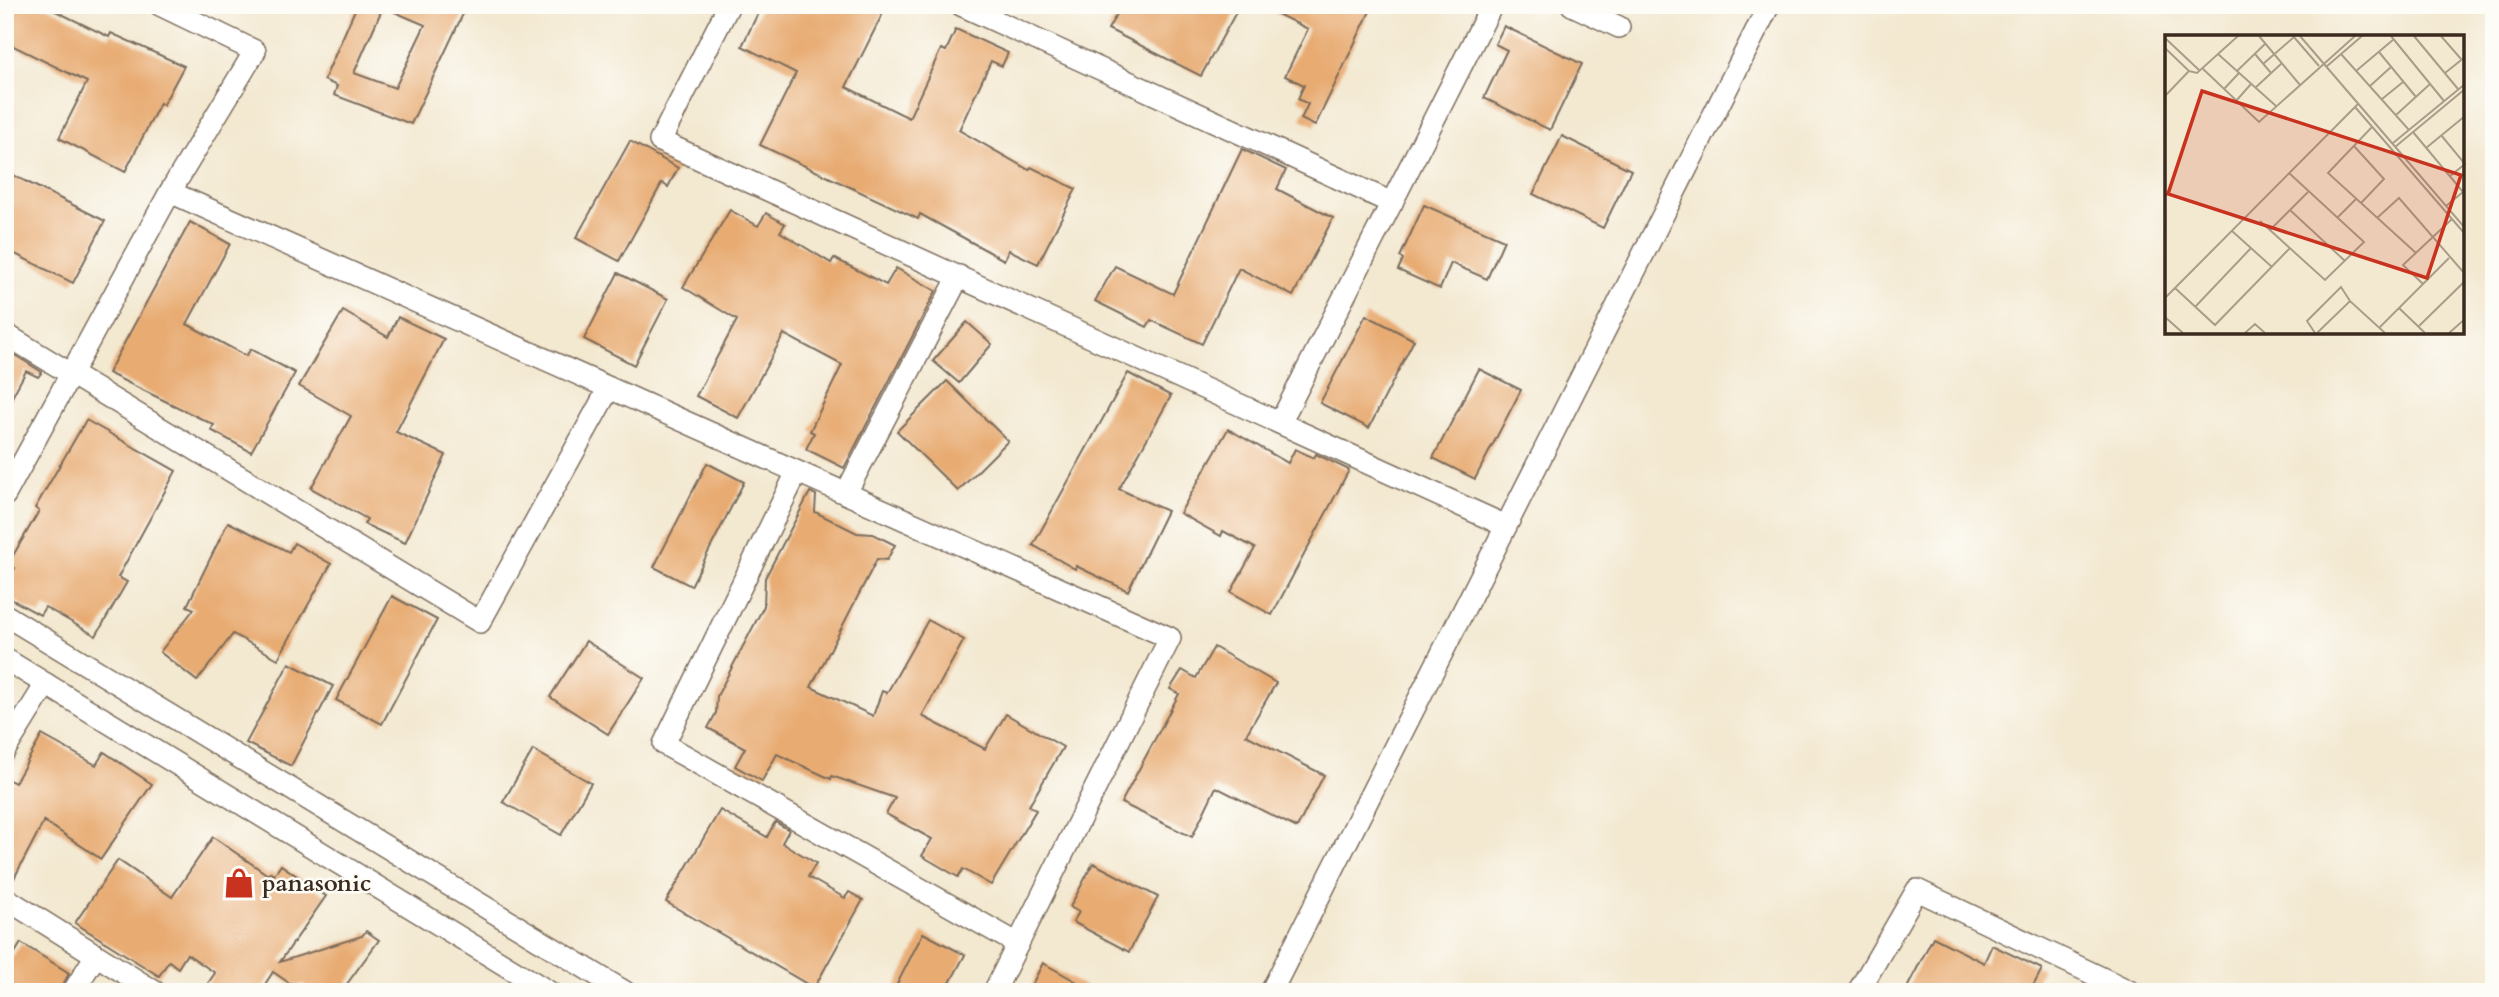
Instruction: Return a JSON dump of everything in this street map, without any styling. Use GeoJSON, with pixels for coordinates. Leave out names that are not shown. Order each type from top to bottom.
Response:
{"type":"FeatureCollection","features":[{"type":"Feature","properties":{"kind":"street"},"geometry":{"type":"LineString","coordinates":[[5,495],[69,373],[170,192],[254,51],[160,5]]}},
{"type":"Feature","properties":{"kind":"street"},"geometry":{"type":"LineString","coordinates":[[729,5],[660,141],[1506,526]]}},
{"type":"Feature","properties":{"kind":"street"},"geometry":{"type":"LineString","coordinates":[[961,5],[1392,203]]}},
{"type":"Feature","properties":{"kind":"street"},"geometry":{"type":"LineString","coordinates":[[1280,423],[1492,5]]}},
{"type":"Feature","properties":{"kind":"street"},"geometry":{"type":"LineString","coordinates":[[1572,5],[1619,27]]}},
{"type":"Feature","properties":{"kind":"street"},"geometry":{"type":"LineString","coordinates":[[1270,992],[1769,5]]}},
{"type":"Feature","properties":{"kind":"street"},"geometry":{"type":"LineString","coordinates":[[170,192],[1170,638],[994,992]]}},
{"type":"Feature","properties":{"kind":"street"},"geometry":{"type":"LineString","coordinates":[[846,493],[959,276]]}},
{"type":"Feature","properties":{"kind":"street"},"geometry":{"type":"LineString","coordinates":[[5,334],[480,622],[609,387]]}},
{"type":"Feature","properties":{"kind":"street"},"geometry":{"type":"LineString","coordinates":[[797,472],[664,744],[1018,944]]}},
{"type":"Feature","properties":{"kind":"street"},"geometry":{"type":"LineString","coordinates":[[5,615],[625,992]]}},
{"type":"Feature","properties":{"kind":"street"},"geometry":{"type":"LineString","coordinates":[[5,659],[549,992]]}},
{"type":"Feature","properties":{"kind":"street"},"geometry":{"type":"LineString","coordinates":[[5,750],[46,684]]}},
{"type":"Feature","properties":{"kind":"street"},"geometry":{"type":"LineString","coordinates":[[1858,992],[1917,890],[2131,992]]}},
{"type":"Feature","properties":{"kind":"street"},"geometry":{"type":"LineString","coordinates":[[5,898],[155,992]]}},
{"type":"Feature","properties":{"kind":"street"},"geometry":{"type":"LineString","coordinates":[[73,992],[96,955]]}},
{"type":"Feature","properties":{"kind":"building"},"geometry":{"type":"Polygon","coordinates":[[[18,5],[43,5],[109,37],[111,33],[184,66],[163,105],[160,103],[125,172],[59,138],[87,82],[5,42],[5,31],[18,5]]]}},
{"type":"Feature","properties":{"kind":"building"},"geometry":{"type":"Polygon","coordinates":[[[357,5],[444,5],[463,14],[411,124],[334,95],[337,86],[324,80],[357,5]],[[383,7],[354,73],[395,88],[425,25],[383,7]]]}},
{"type":"Feature","properties":{"kind":"building"},"geometry":{"type":"Polygon","coordinates":[[[762,5],[868,5],[883,13],[846,87],[909,118],[941,49],[946,51],[956,29],[1008,53],[1002,66],[991,61],[959,130],[1029,170],[1031,167],[1076,189],[1038,264],[1009,250],[1004,260],[920,214],[918,219],[760,145],[796,73],[742,46],[762,5]]]}},
{"type":"Feature","properties":{"kind":"building"},"geometry":{"type":"Polygon","coordinates":[[[1122,5],[1240,5],[1201,76],[1108,29],[1122,5]]]}},
{"type":"Feature","properties":{"kind":"building"},"geometry":{"type":"Polygon","coordinates":[[[1259,5],[1373,5],[1315,126],[1301,119],[1308,104],[1298,99],[1304,85],[1285,76],[1308,29],[1259,5]]]}},
{"type":"Feature","properties":{"kind":"building"},"geometry":{"type":"Polygon","coordinates":[[[1504,26],[1582,64],[1550,130],[1484,98],[1507,50],[1495,44],[1504,26]]]}},
{"type":"Feature","properties":{"kind":"building"},"geometry":{"type":"Polygon","coordinates":[[[1562,136],[1631,170],[1603,228],[1533,194],[1562,136]]]}},
{"type":"Feature","properties":{"kind":"building"},"geometry":{"type":"Polygon","coordinates":[[[630,141],[678,168],[668,187],[662,183],[619,261],[576,238],[630,141]]]}},
{"type":"Feature","properties":{"kind":"building"},"geometry":{"type":"Polygon","coordinates":[[[1242,149],[1286,170],[1277,189],[1333,218],[1293,296],[1239,268],[1202,344],[1151,320],[1147,327],[1095,301],[1115,266],[1173,294],[1242,149]]]}},
{"type":"Feature","properties":{"kind":"building"},"geometry":{"type":"Polygon","coordinates":[[[5,171],[105,221],[73,283],[5,249],[5,171]]]}},
{"type":"Feature","properties":{"kind":"building"},"geometry":{"type":"Polygon","coordinates":[[[1424,205],[1504,240],[1487,279],[1451,263],[1440,289],[1398,270],[1403,259],[1400,257],[1424,205]]]}},
{"type":"Feature","properties":{"kind":"building"},"geometry":{"type":"Polygon","coordinates":[[[730,210],[758,226],[766,213],[785,224],[780,232],[831,263],[834,258],[886,285],[896,268],[936,291],[844,468],[806,449],[814,433],[810,431],[842,365],[784,334],[738,418],[696,396],[737,320],[683,287],[730,210]]]}},
{"type":"Feature","properties":{"kind":"building"},"geometry":{"type":"Polygon","coordinates":[[[190,222],[230,244],[187,324],[246,356],[251,349],[295,373],[251,452],[211,430],[214,425],[108,373],[190,222]]]}},
{"type":"Feature","properties":{"kind":"building"},"geometry":{"type":"Polygon","coordinates":[[[618,273],[668,299],[634,365],[584,339],[618,273]]]}},
{"type":"Feature","properties":{"kind":"building"},"geometry":{"type":"Polygon","coordinates":[[[343,311],[388,337],[398,317],[444,339],[396,432],[446,455],[405,543],[364,524],[367,519],[311,488],[351,416],[299,386],[343,311]]]}},
{"type":"Feature","properties":{"kind":"building"},"geometry":{"type":"Polygon","coordinates":[[[1366,315],[1414,340],[1369,428],[1320,403],[1366,315]]]}},
{"type":"Feature","properties":{"kind":"building"},"geometry":{"type":"Polygon","coordinates":[[[967,322],[992,344],[959,383],[933,361],[967,322]]]}},
{"type":"Feature","properties":{"kind":"building"},"geometry":{"type":"Polygon","coordinates":[[[5,349],[42,372],[38,377],[26,371],[5,410],[5,349]]]}},
{"type":"Feature","properties":{"kind":"building"},"geometry":{"type":"Polygon","coordinates":[[[1479,369],[1521,390],[1475,479],[1433,458],[1479,369]]]}},
{"type":"Feature","properties":{"kind":"building"},"geometry":{"type":"Polygon","coordinates":[[[1128,373],[1171,396],[1119,489],[1167,511],[1128,591],[1076,566],[1075,569],[1033,545],[1128,373]]]}},
{"type":"Feature","properties":{"kind":"building"},"geometry":{"type":"Polygon","coordinates":[[[947,381],[1008,441],[958,491],[897,431],[947,381]]]}},
{"type":"Feature","properties":{"kind":"building"},"geometry":{"type":"Polygon","coordinates":[[[86,420],[176,471],[118,577],[127,582],[96,636],[45,607],[40,615],[5,596],[5,585],[15,568],[8,564],[39,511],[35,508],[86,420]]]}},
{"type":"Feature","properties":{"kind":"building"},"geometry":{"type":"Polygon","coordinates":[[[1228,429],[1288,463],[1295,449],[1314,458],[1316,454],[1349,470],[1272,615],[1231,592],[1255,548],[1223,531],[1221,536],[1180,513],[1228,429]]]}},
{"type":"Feature","properties":{"kind":"building"},"geometry":{"type":"Polygon","coordinates":[[[707,463],[744,482],[691,586],[654,567],[707,463]]]}},
{"type":"Feature","properties":{"kind":"building"},"geometry":{"type":"Polygon","coordinates":[[[810,492],[816,495],[815,512],[857,533],[873,534],[895,545],[887,560],[877,559],[811,687],[873,716],[882,691],[887,693],[928,620],[964,640],[922,716],[985,749],[1006,714],[1063,747],[1029,806],[1036,810],[991,885],[963,869],[958,877],[922,856],[932,839],[886,814],[895,798],[832,776],[831,779],[777,754],[762,781],[735,766],[745,748],[708,728],[716,713],[717,696],[764,606],[765,578],[810,492]]]}},
{"type":"Feature","properties":{"kind":"building"},"geometry":{"type":"Polygon","coordinates":[[[228,522],[289,552],[294,543],[331,564],[278,659],[233,634],[197,681],[160,652],[194,609],[187,606],[228,522]]]}},
{"type":"Feature","properties":{"kind":"building"},"geometry":{"type":"Polygon","coordinates":[[[392,596],[437,620],[382,724],[336,700],[392,596]]]}},
{"type":"Feature","properties":{"kind":"building"},"geometry":{"type":"Polygon","coordinates":[[[586,641],[644,678],[608,734],[550,697],[586,641]]]}},
{"type":"Feature","properties":{"kind":"building"},"geometry":{"type":"Polygon","coordinates":[[[1214,647],[1276,683],[1246,735],[1324,775],[1297,828],[1216,787],[1192,837],[1121,803],[1179,694],[1170,689],[1182,670],[1196,678],[1214,647]]]}},
{"type":"Feature","properties":{"kind":"building"},"geometry":{"type":"Polygon","coordinates":[[[289,663],[333,686],[291,766],[246,743],[289,663]]]}},
{"type":"Feature","properties":{"kind":"building"},"geometry":{"type":"Polygon","coordinates":[[[42,735],[96,765],[104,752],[152,784],[101,859],[44,821],[10,886],[5,885],[5,778],[15,783],[42,735]]]}},
{"type":"Feature","properties":{"kind":"building"},"geometry":{"type":"Polygon","coordinates":[[[533,750],[591,783],[561,835],[503,802],[533,750]]]}},
{"type":"Feature","properties":{"kind":"building"},"geometry":{"type":"Polygon","coordinates":[[[720,810],[767,837],[775,822],[789,830],[782,843],[816,863],[808,877],[845,898],[849,892],[863,900],[814,988],[666,902],[720,810]]]}},
{"type":"Feature","properties":{"kind":"building"},"geometry":{"type":"Polygon","coordinates":[[[213,837],[268,875],[270,872],[274,875],[281,865],[326,896],[280,962],[362,936],[366,931],[379,940],[341,992],[314,992],[303,984],[295,987],[273,972],[260,992],[202,992],[215,973],[187,954],[178,968],[169,961],[159,976],[75,923],[118,860],[172,897],[213,837]]]}},
{"type":"Feature","properties":{"kind":"building"},"geometry":{"type":"Polygon","coordinates":[[[1093,863],[1158,897],[1129,952],[1073,922],[1079,912],[1070,907],[1093,863]]]}},
{"type":"Feature","properties":{"kind":"building"},"geometry":{"type":"Polygon","coordinates":[[[923,933],[965,955],[945,992],[893,992],[923,933]]]}},
{"type":"Feature","properties":{"kind":"building"},"geometry":{"type":"Polygon","coordinates":[[[1933,937],[1984,963],[1992,945],[2042,969],[2030,992],[1905,992],[1933,937]]]}},
{"type":"Feature","properties":{"kind":"building"},"geometry":{"type":"Polygon","coordinates":[[[21,943],[69,973],[60,992],[5,992],[5,969],[21,943]]]}},
{"type":"Feature","properties":{"kind":"building"},"geometry":{"type":"Polygon","coordinates":[[[1043,963],[1095,992],[1028,992],[1043,963]]]}},
{"type":"Feature","properties":{"kind":"place","name":"panasonic"},"geometry":{"type":"Point","coordinates":[239,883]}}]}
